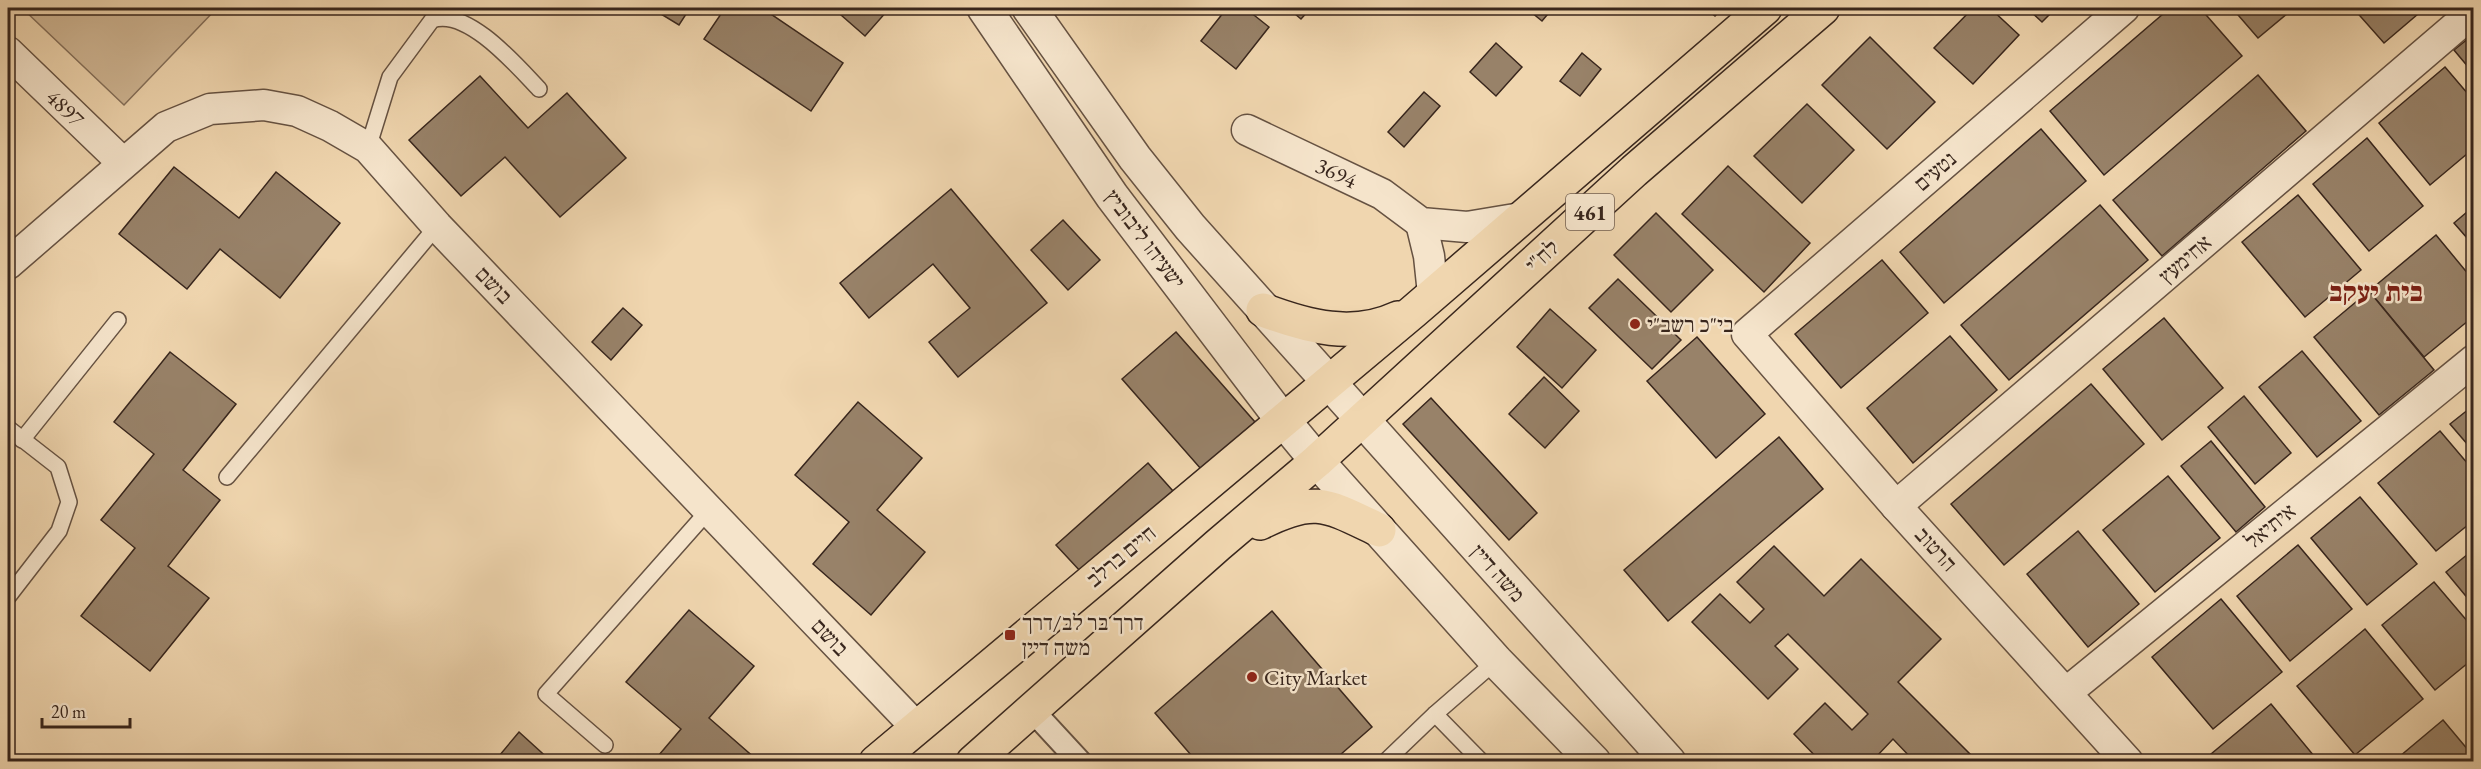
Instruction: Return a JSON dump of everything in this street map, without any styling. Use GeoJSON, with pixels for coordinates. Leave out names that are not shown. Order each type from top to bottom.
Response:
{"type":"FeatureCollection","features":[{"type":"Feature","properties":{"kind":"main road","name":"לח\"י"},"geometry":{"type":"LineString","coordinates":[[1284,420],[1766,8]]}},
{"type":"Feature","properties":{"kind":"main road","name":"לח\"י"},"geometry":{"type":"LineString","coordinates":[[1317,461],[1634,171],[1823,8]]}},
{"type":"Feature","properties":{"kind":"main road"},"geometry":{"type":"LineString","coordinates":[[1263,310],[1287,319],[1334,330],[1351,330],[1379,325],[1423,303]]}},
{"type":"Feature","properties":{"kind":"main road","name":"חיים ברלב"},"geometry":{"type":"LineString","coordinates":[[876,762],[1284,420]]}},
{"type":"Feature","properties":{"kind":"main road","name":"461"},"geometry":{"type":"LineString","coordinates":[[973,762],[1218,545],[1317,461]]}},
{"type":"Feature","properties":{"kind":"main road"},"geometry":{"type":"LineString","coordinates":[[1218,545],[1276,514],[1299,506],[1316,504],[1342,512],[1379,530]]}},
{"type":"Feature","properties":{"kind":"street","name":"ישעיהו ליבוביץ"},"geometry":{"type":"LineString","coordinates":[[984,8],[1112,196],[1317,461]]}},
{"type":"Feature","properties":{"kind":"street","name":"ישעיהו ליבוביץ"},"geometry":{"type":"LineString","coordinates":[[1029,8],[1135,158],[1190,227],[1329,383]]}},
{"type":"Feature","properties":{"kind":"street","name":"נטעים"},"geometry":{"type":"LineString","coordinates":[[1747,334],[2124,8]]}},
{"type":"Feature","properties":{"kind":"street","name":"אחימעץ"},"geometry":{"type":"LineString","coordinates":[[1896,506],[2474,11]]}},
{"type":"Feature","properties":{"kind":"street","name":"4897"},"geometry":{"type":"LineString","coordinates":[[8,52],[123,163]]}},
{"type":"Feature","properties":{"kind":"street","name":"בושם"},"geometry":{"type":"LineString","coordinates":[[8,264],[123,163],[166,127],[177,122],[210,109],[264,105],[297,111],[330,126],[368,148],[437,226],[916,727]]}},
{"type":"Feature","properties":{"kind":"street","name":"3694"},"geometry":{"type":"LineString","coordinates":[[1247,130],[1382,194],[1421,222],[1467,227],[1521,218]]}},
{"type":"Feature","properties":{"kind":"street"},"geometry":{"type":"LineString","coordinates":[[1421,222],[1429,256],[1423,303]]}},
{"type":"Feature","properties":{"kind":"street","name":"הרטוב"},"geometry":{"type":"LineString","coordinates":[[1747,334],[1896,506],[2067,692],[2128,762]]}},
{"type":"Feature","properties":{"kind":"street","name":"איתיאל"},"geometry":{"type":"LineString","coordinates":[[2067,692],[2474,360]]}},
{"type":"Feature","properties":{"kind":"street","name":"משה דיין"},"geometry":{"type":"LineString","coordinates":[[1329,383],[1669,762]]}},
{"type":"Feature","properties":{"kind":"street"},"geometry":{"type":"LineString","coordinates":[[1317,461],[1496,661],[1593,762]]}},
{"type":"Feature","properties":{"kind":"street"},"geometry":{"type":"LineString","coordinates":[[1032,710],[1080,762]]}},
{"type":"Feature","properties":{"kind":"lane"},"geometry":{"type":"LineString","coordinates":[[368,148],[390,77],[432,20],[442,16],[459,21],[495,45],[539,89]]}},
{"type":"Feature","properties":{"kind":"lane"},"geometry":{"type":"LineString","coordinates":[[227,477],[437,226]]}},
{"type":"Feature","properties":{"kind":"lane"},"geometry":{"type":"LineString","coordinates":[[22,440],[118,320]]}},
{"type":"Feature","properties":{"kind":"lane"},"geometry":{"type":"LineString","coordinates":[[8,428],[58,467],[69,502],[59,531],[8,597]]}},
{"type":"Feature","properties":{"kind":"lane"},"geometry":{"type":"LineString","coordinates":[[605,745],[546,694],[708,511]]}},
{"type":"Feature","properties":{"kind":"lane"},"geometry":{"type":"LineString","coordinates":[[1385,762],[1435,714],[1496,661]]}},
{"type":"Feature","properties":{"kind":"lane"},"geometry":{"type":"LineString","coordinates":[[1435,714],[1482,762]]}},
{"type":"Feature","properties":{"kind":"shaded area"},"geometry":{"type":"Polygon","coordinates":[[[22,8],[217,8],[124,105],[22,8]]]}},
{"type":"Feature","properties":{"kind":"building"},"geometry":{"type":"Polygon","coordinates":[[[651,8],[690,8],[679,25],[651,8]]]}},
{"type":"Feature","properties":{"kind":"building"},"geometry":{"type":"Polygon","coordinates":[[[725,8],[762,8],[843,63],[811,111],[704,39],[725,8]]]}},
{"type":"Feature","properties":{"kind":"building"},"geometry":{"type":"Polygon","coordinates":[[[833,8],[885,8],[888,10],[865,36],[833,8]]]}},
{"type":"Feature","properties":{"kind":"building"},"geometry":{"type":"Polygon","coordinates":[[[1227,8],[1245,8],[1269,27],[1236,69],[1201,41],[1227,8]]]}},
{"type":"Feature","properties":{"kind":"building"},"geometry":{"type":"Polygon","coordinates":[[[1288,8],[1311,8],[1301,19],[1288,8]]]}},
{"type":"Feature","properties":{"kind":"building"},"geometry":{"type":"Polygon","coordinates":[[[1526,8],[1553,8],[1542,21],[1526,8]]]}},
{"type":"Feature","properties":{"kind":"building"},"geometry":{"type":"Polygon","coordinates":[[[1705,8],[1723,8],[1715,16],[1705,8]]]}},
{"type":"Feature","properties":{"kind":"building"},"geometry":{"type":"Polygon","coordinates":[[[1973,8],[1990,8],[2019,35],[1973,84],[1934,48],[1973,8]]]}},
{"type":"Feature","properties":{"kind":"building"},"geometry":{"type":"Polygon","coordinates":[[[2027,8],[2056,8],[2042,22],[2027,8]]]}},
{"type":"Feature","properties":{"kind":"building"},"geometry":{"type":"Polygon","coordinates":[[[2170,8],[2200,8],[2242,56],[2104,175],[2050,111],[2170,8]]]}},
{"type":"Feature","properties":{"kind":"building"},"geometry":{"type":"Polygon","coordinates":[[[2232,8],[2294,8],[2258,38],[2232,8]]]}},
{"type":"Feature","properties":{"kind":"building"},"geometry":{"type":"Polygon","coordinates":[[[2353,8],[2425,8],[2384,43],[2353,8]]]}},
{"type":"Feature","properties":{"kind":"building"},"geometry":{"type":"Polygon","coordinates":[[[2474,34],[2474,74],[2454,50],[2474,34]]]}},
{"type":"Feature","properties":{"kind":"building"},"geometry":{"type":"Polygon","coordinates":[[[1870,37],[1935,102],[1887,149],[1822,85],[1870,37]]]}},
{"type":"Feature","properties":{"kind":"building"},"geometry":{"type":"Polygon","coordinates":[[[1496,43],[1522,67],[1496,96],[1470,72],[1496,43]]]}},
{"type":"Feature","properties":{"kind":"building"},"geometry":{"type":"Polygon","coordinates":[[[1582,53],[1601,69],[1580,96],[1560,81],[1582,53]]]}},
{"type":"Feature","properties":{"kind":"building"},"geometry":{"type":"Polygon","coordinates":[[[2445,67],[2474,101],[2474,148],[2430,185],[2379,123],[2445,67]]]}},
{"type":"Feature","properties":{"kind":"building"},"geometry":{"type":"Polygon","coordinates":[[[2258,75],[2306,131],[2162,256],[2113,200],[2258,75]]]}},
{"type":"Feature","properties":{"kind":"building"},"geometry":{"type":"Polygon","coordinates":[[[480,76],[528,128],[567,93],[626,158],[560,217],[505,157],[461,196],[409,140],[480,76]]]}},
{"type":"Feature","properties":{"kind":"building"},"geometry":{"type":"Polygon","coordinates":[[[1424,92],[1440,106],[1404,147],[1388,132],[1424,92]]]}},
{"type":"Feature","properties":{"kind":"building"},"geometry":{"type":"Polygon","coordinates":[[[1807,104],[1854,150],[1802,203],[1754,156],[1807,104]]]}},
{"type":"Feature","properties":{"kind":"building"},"geometry":{"type":"Polygon","coordinates":[[[2041,129],[2086,181],[1944,303],[1900,252],[2041,129]]]}},
{"type":"Feature","properties":{"kind":"building"},"geometry":{"type":"Polygon","coordinates":[[[2367,138],[2423,206],[2369,251],[2313,184],[2367,138]]]}},
{"type":"Feature","properties":{"kind":"building"},"geometry":{"type":"Polygon","coordinates":[[[1728,166],[1810,243],[1764,292],[1682,214],[1728,166]]]}},
{"type":"Feature","properties":{"kind":"building"},"geometry":{"type":"Polygon","coordinates":[[[174,167],[239,218],[276,172],[340,223],[280,298],[220,249],[187,289],[119,234],[174,167]]]}},
{"type":"Feature","properties":{"kind":"building"},"geometry":{"type":"Polygon","coordinates":[[[951,189],[1047,303],[958,377],[929,342],[970,308],[933,264],[869,318],[840,283],[951,189]]]}},
{"type":"Feature","properties":{"kind":"building"},"geometry":{"type":"Polygon","coordinates":[[[2298,195],[2361,270],[2305,317],[2242,242],[2298,195]]]}},
{"type":"Feature","properties":{"kind":"building"},"geometry":{"type":"Polygon","coordinates":[[[2100,205],[2148,260],[2009,380],[1961,325],[2100,205]]]}},
{"type":"Feature","properties":{"kind":"building"},"geometry":{"type":"Polygon","coordinates":[[[2474,206],[2474,246],[2454,223],[2474,206]]]}},
{"type":"Feature","properties":{"kind":"building"},"geometry":{"type":"Polygon","coordinates":[[[1656,213],[1713,270],[1671,312],[1614,255],[1656,213]]]}},
{"type":"Feature","properties":{"kind":"building"},"geometry":{"type":"Polygon","coordinates":[[[1063,220],[1100,260],[1068,290],[1031,250],[1063,220]]]}},
{"type":"Feature","properties":{"kind":"building"},"geometry":{"type":"Polygon","coordinates":[[[2436,235],[2474,281],[2474,316],[2424,357],[2369,291],[2436,235]]]}},
{"type":"Feature","properties":{"kind":"building"},"geometry":{"type":"Polygon","coordinates":[[[1882,260],[1928,313],[1841,388],[1795,334],[1882,260]]]}},
{"type":"Feature","properties":{"kind":"building","name":"בי\"כ רשב\"י"},"geometry":{"type":"Polygon","coordinates":[[[1618,279],[1681,340],[1652,369],[1589,308],[1618,279]]]}},
{"type":"Feature","properties":{"kind":"building"},"geometry":{"type":"Polygon","coordinates":[[[2369,291],[2434,370],[2379,415],[2314,337],[2369,291]]]}},
{"type":"Feature","properties":{"kind":"building"},"geometry":{"type":"Polygon","coordinates":[[[623,308],[642,325],[611,360],[592,342],[623,308]]]}},
{"type":"Feature","properties":{"kind":"building"},"geometry":{"type":"Polygon","coordinates":[[[1550,309],[1596,350],[1562,388],[1517,347],[1550,309]]]}},
{"type":"Feature","properties":{"kind":"building"},"geometry":{"type":"Polygon","coordinates":[[[2164,318],[2223,388],[2162,440],[2103,369],[2164,318]]]}},
{"type":"Feature","properties":{"kind":"building"},"geometry":{"type":"Polygon","coordinates":[[[1176,332],[1255,422],[1201,469],[1122,379],[1176,332]]]}},
{"type":"Feature","properties":{"kind":"building"},"geometry":{"type":"Polygon","coordinates":[[[1950,336],[1997,390],[1913,463],[1867,408],[1950,336]]]}},
{"type":"Feature","properties":{"kind":"building"},"geometry":{"type":"Polygon","coordinates":[[[1697,337],[1765,414],[1716,458],[1647,381],[1697,337]]]}},
{"type":"Feature","properties":{"kind":"building"},"geometry":{"type":"Polygon","coordinates":[[[2302,351],[2361,421],[2317,457],[2259,387],[2302,351]]]}},
{"type":"Feature","properties":{"kind":"building"},"geometry":{"type":"Polygon","coordinates":[[[170,352],[236,404],[183,470],[220,500],[168,566],[209,598],[150,671],[81,616],[135,548],[101,520],[154,454],[114,422],[170,352]]]}},
{"type":"Feature","properties":{"kind":"building"},"geometry":{"type":"Polygon","coordinates":[[[1544,377],[1579,411],[1545,448],[1509,414],[1544,377]]]}},
{"type":"Feature","properties":{"kind":"building"},"geometry":{"type":"Polygon","coordinates":[[[2091,384],[2144,444],[2004,565],[1951,504],[2091,384]]]}},
{"type":"Feature","properties":{"kind":"building"},"geometry":{"type":"Polygon","coordinates":[[[2244,396],[2291,453],[2255,484],[2208,427],[2244,396]]]}},
{"type":"Feature","properties":{"kind":"building"},"geometry":{"type":"Polygon","coordinates":[[[1431,398],[1537,513],[1509,540],[1403,424],[1431,398]]]}},
{"type":"Feature","properties":{"kind":"building"},"geometry":{"type":"Polygon","coordinates":[[[858,402],[922,458],[877,510],[925,552],[871,615],[813,564],[849,522],[795,475],[858,402]]]}},
{"type":"Feature","properties":{"kind":"building"},"geometry":{"type":"Polygon","coordinates":[[[2474,405],[2474,452],[2450,424],[2474,405]]]}},
{"type":"Feature","properties":{"kind":"building"},"geometry":{"type":"Polygon","coordinates":[[[2440,431],[2474,471],[2474,520],[2436,551],[2378,483],[2440,431]]]}},
{"type":"Feature","properties":{"kind":"building"},"geometry":{"type":"Polygon","coordinates":[[[1779,437],[1823,489],[1668,621],[1624,570],[1779,437]]]}},
{"type":"Feature","properties":{"kind":"building"},"geometry":{"type":"Polygon","coordinates":[[[2211,441],[2265,507],[2236,532],[2181,466],[2211,441]]]}},
{"type":"Feature","properties":{"kind":"building"},"geometry":{"type":"Polygon","coordinates":[[[1148,463],[1173,491],[1081,572],[1056,545],[1148,463]]]}},
{"type":"Feature","properties":{"kind":"building"},"geometry":{"type":"Polygon","coordinates":[[[2168,476],[2220,538],[2155,592],[2103,530],[2168,476]]]}},
{"type":"Feature","properties":{"kind":"building"},"geometry":{"type":"Polygon","coordinates":[[[2360,497],[2417,564],[2367,605],[2311,538],[2360,497]]]}},
{"type":"Feature","properties":{"kind":"building"},"geometry":{"type":"Polygon","coordinates":[[[2078,531],[2139,604],[2088,647],[2027,574],[2078,531]]]}},
{"type":"Feature","properties":{"kind":"building"},"geometry":{"type":"Polygon","coordinates":[[[2298,545],[2352,609],[2290,661],[2237,596],[2298,545]]]}},
{"type":"Feature","properties":{"kind":"building"},"geometry":{"type":"Polygon","coordinates":[[[1774,546],[1824,596],[1861,559],[1941,639],[1898,682],[1978,762],[1915,762],[1893,739],[1876,757],[1880,762],[1821,762],[1794,734],[1825,703],[1852,730],[1868,714],[1788,634],[1775,646],[1798,669],[1768,699],[1692,622],[1720,594],[1750,623],[1764,609],[1737,582],[1774,546]]]}},
{"type":"Feature","properties":{"kind":"building"},"geometry":{"type":"Polygon","coordinates":[[[2474,549],[2474,606],[2446,572],[2474,549]]]}},
{"type":"Feature","properties":{"kind":"building"},"geometry":{"type":"Polygon","coordinates":[[[2434,582],[2474,629],[2474,658],[2435,690],[2382,625],[2434,582]]]}},
{"type":"Feature","properties":{"kind":"building"},"geometry":{"type":"Polygon","coordinates":[[[2221,599],[2282,672],[2213,729],[2152,657],[2221,599]]]}},
{"type":"Feature","properties":{"kind":"building"},"geometry":{"type":"Polygon","coordinates":[[[689,610],[754,666],[709,718],[757,760],[756,762],[653,762],[681,729],[626,682],[689,610]]]}},
{"type":"Feature","properties":{"kind":"building"},"geometry":{"type":"Polygon","coordinates":[[[1272,611],[1372,727],[1332,762],[1197,762],[1155,713],[1272,611]]]}},
{"type":"Feature","properties":{"kind":"building"},"geometry":{"type":"Polygon","coordinates":[[[2365,629],[2423,699],[2355,755],[2297,686],[2365,629]]]}},
{"type":"Feature","properties":{"kind":"building"},"geometry":{"type":"Polygon","coordinates":[[[2271,704],[2319,762],[2208,762],[2205,759],[2271,704]]]}},
{"type":"Feature","properties":{"kind":"building"},"geometry":{"type":"Polygon","coordinates":[[[2443,720],[2474,757],[2474,762],[2393,762],[2443,720]]]}},
{"type":"Feature","properties":{"kind":"building"},"geometry":{"type":"Polygon","coordinates":[[[519,732],[552,762],[494,762],[519,732]]]}},
{"type":"Feature","properties":{"kind":"building"},"geometry":{"type":"Polygon","coordinates":[[[1432,755],[1438,762],[1426,762],[1432,755]]]}},
{"type":"Feature","properties":{"kind":"place","name":"בי\"כ רשב\"י"},"geometry":{"type":"Point","coordinates":[1635,324]}},
{"type":"Feature","properties":{"kind":"place","name":"דרך בר לב/דרך משה דיין"},"geometry":{"type":"Point","coordinates":[1010,635]}},
{"type":"Feature","properties":{"kind":"place","name":"City Market"},"geometry":{"type":"Point","coordinates":[1252,677]}},
{"type":"Feature","properties":{"kind":"district","name":"בית יעקב"},"geometry":{"type":"Point","coordinates":[2376,291]}}]}
